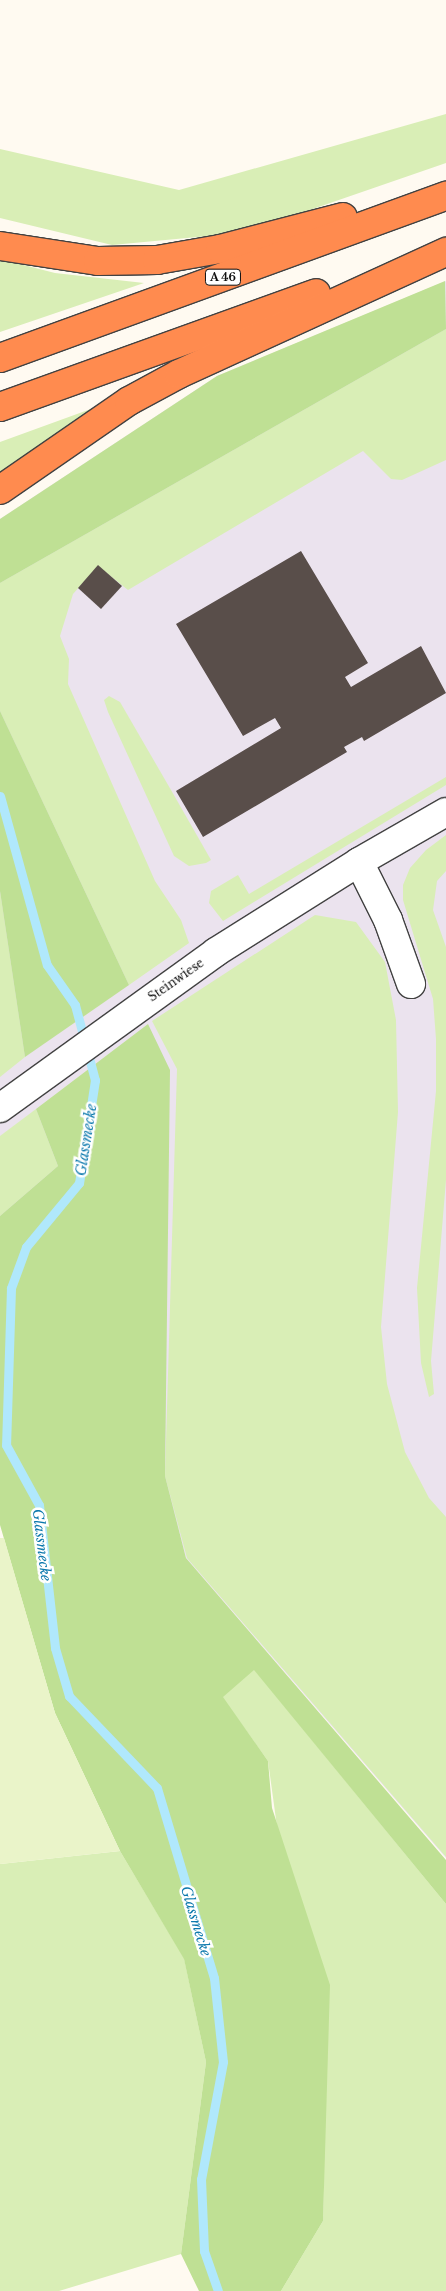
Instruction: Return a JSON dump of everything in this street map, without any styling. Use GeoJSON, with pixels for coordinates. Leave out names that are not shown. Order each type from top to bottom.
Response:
{"type":"FeatureCollection","features":[{"type":"Feature","properties":{"kind":"highway"},"geometry":{"type":"LineString","coordinates":[[0,246],[98,261],[176,258],[446,190]]}},
{"type":"Feature","properties":{"kind":"highway","name":"A 46"},"geometry":{"type":"LineString","coordinates":[[0,358],[446,196]]}},
{"type":"Feature","properties":{"kind":"highway"},"geometry":{"type":"LineString","coordinates":[[0,407],[446,246]]}},
{"type":"Feature","properties":{"kind":"highway"},"geometry":{"type":"LineString","coordinates":[[0,490],[129,401],[179,374],[446,252]]}},
{"type":"Feature","properties":{"kind":"street","name":"Steinwiese"},"geometry":{"type":"LineString","coordinates":[[0,1108],[107,1028],[216,952],[359,862],[446,812]]}},
{"type":"Feature","properties":{"kind":"street"},"geometry":{"type":"LineString","coordinates":[[359,862],[388,920],[411,984]]}},
{"type":"Feature","properties":{"kind":"shaded area"},"geometry":{"type":"Polygon","coordinates":[[[446,281],[446,1858],[186,1558],[164,1476],[0,1504],[0,519],[217,376],[446,281]]]}},
{"type":"Feature","properties":{"kind":"green space"},"geometry":{"type":"Polygon","coordinates":[[[446,114],[446,163],[278,221],[219,235],[112,245],[0,218],[0,149],[179,190],[446,114]]]}},
{"type":"Feature","properties":{"kind":"green space"},"geometry":{"type":"Polygon","coordinates":[[[0,259],[55,273],[144,283],[0,332],[0,259]]]}},
{"type":"Feature","properties":{"kind":"green space"},"geometry":{"type":"Polygon","coordinates":[[[445,281],[446,329],[0,583],[0,519],[217,376],[445,281]]]}},
{"type":"Feature","properties":{"kind":"green space"},"geometry":{"type":"Polygon","coordinates":[[[446,329],[446,460],[402,480],[391,479],[363,451],[128,590],[98,566],[73,594],[60,636],[69,659],[68,684],[155,881],[181,920],[189,943],[129,985],[0,711],[0,583],[446,329]]]}},
{"type":"Feature","properties":{"kind":"green space"},"geometry":{"type":"Polygon","coordinates":[[[99,406],[0,474],[0,442],[99,406]]]}},
{"type":"Feature","properties":{"kind":"green space"},"geometry":{"type":"Polygon","coordinates":[[[109,696],[120,702],[211,860],[206,863],[189,866],[174,856],[108,712],[104,700],[109,696]]]}},
{"type":"Feature","properties":{"kind":"green space"},"geometry":{"type":"Polygon","coordinates":[[[0,711],[129,985],[25,1057],[0,891],[0,711]]]}},
{"type":"Feature","properties":{"kind":"green space"},"geometry":{"type":"Polygon","coordinates":[[[446,777],[446,785],[223,921],[209,903],[211,891],[238,875],[249,894],[446,777]]]}},
{"type":"Feature","properties":{"kind":"green space"},"geometry":{"type":"Polygon","coordinates":[[[446,835],[446,871],[437,881],[433,910],[446,947],[446,1180],[431,1361],[434,1394],[429,1397],[421,1363],[417,1288],[436,1091],[436,1039],[433,999],[403,900],[403,885],[410,868],[426,850],[446,835]]]}},
{"type":"Feature","properties":{"kind":"green space"},"geometry":{"type":"Polygon","coordinates":[[[0,891],[25,1057],[0,1077],[0,891]]]}},
{"type":"Feature","properties":{"kind":"green space"},"geometry":{"type":"Polygon","coordinates":[[[315,915],[356,922],[385,962],[396,1020],[398,1112],[381,1327],[387,1384],[405,1452],[429,1498],[446,1517],[446,1857],[187,1558],[165,1476],[177,1069],[152,1021],[315,915]]]}},
{"type":"Feature","properties":{"kind":"green space"},"geometry":{"type":"Polygon","coordinates":[[[148,1024],[170,1070],[165,1476],[186,1558],[446,1860],[446,1904],[254,1670],[223,1697],[268,1761],[272,1808],[330,1985],[323,2221],[281,2291],[199,2291],[181,2254],[206,2062],[184,1959],[120,1851],[55,1713],[0,1525],[0,1216],[58,1166],[36,1109],[148,1024]]]}},
{"type":"Feature","properties":{"kind":"green space"},"geometry":{"type":"Polygon","coordinates":[[[36,1109],[58,1166],[0,1216],[0,1136],[36,1109]]]}},
{"type":"Feature","properties":{"kind":"green space"},"geometry":{"type":"Polygon","coordinates":[[[0,1538],[4,1538],[55,1713],[120,1851],[0,1864],[0,1538]]]}},
{"type":"Feature","properties":{"kind":"green space"},"geometry":{"type":"Polygon","coordinates":[[[254,1669],[446,1904],[446,2291],[281,2291],[323,2221],[324,2171],[268,1761],[222,1697],[254,1669]]]}},
{"type":"Feature","properties":{"kind":"green space"},"geometry":{"type":"Polygon","coordinates":[[[120,1851],[184,1958],[206,2062],[181,2254],[59,2291],[0,2291],[0,1864],[120,1851]]]}},
{"type":"Feature","properties":{"kind":"building"},"geometry":{"type":"Polygon","coordinates":[[[301,551],[368,663],[345,677],[351,687],[421,646],[446,693],[364,741],[362,737],[344,747],[347,752],[203,837],[176,791],[281,728],[275,718],[243,736],[176,624],[301,551]]]}},
{"type":"Feature","properties":{"kind":"building"},"geometry":{"type":"Polygon","coordinates":[[[98,565],[122,586],[101,609],[78,588],[98,565]]]}},
{"type":"Feature","properties":{"kind":"waterway","name":"Glassmecke"},"geometry":{"type":"LineString","coordinates":[[0,796],[47,965],[75,1005],[95,1080],[79,1183],[26,1247],[11,1288],[6,1445],[39,1505],[55,1648],[69,1696],[157,1788],[214,1978],[223,2062],[201,2179],[204,2251],[218,2291]]}}]}
